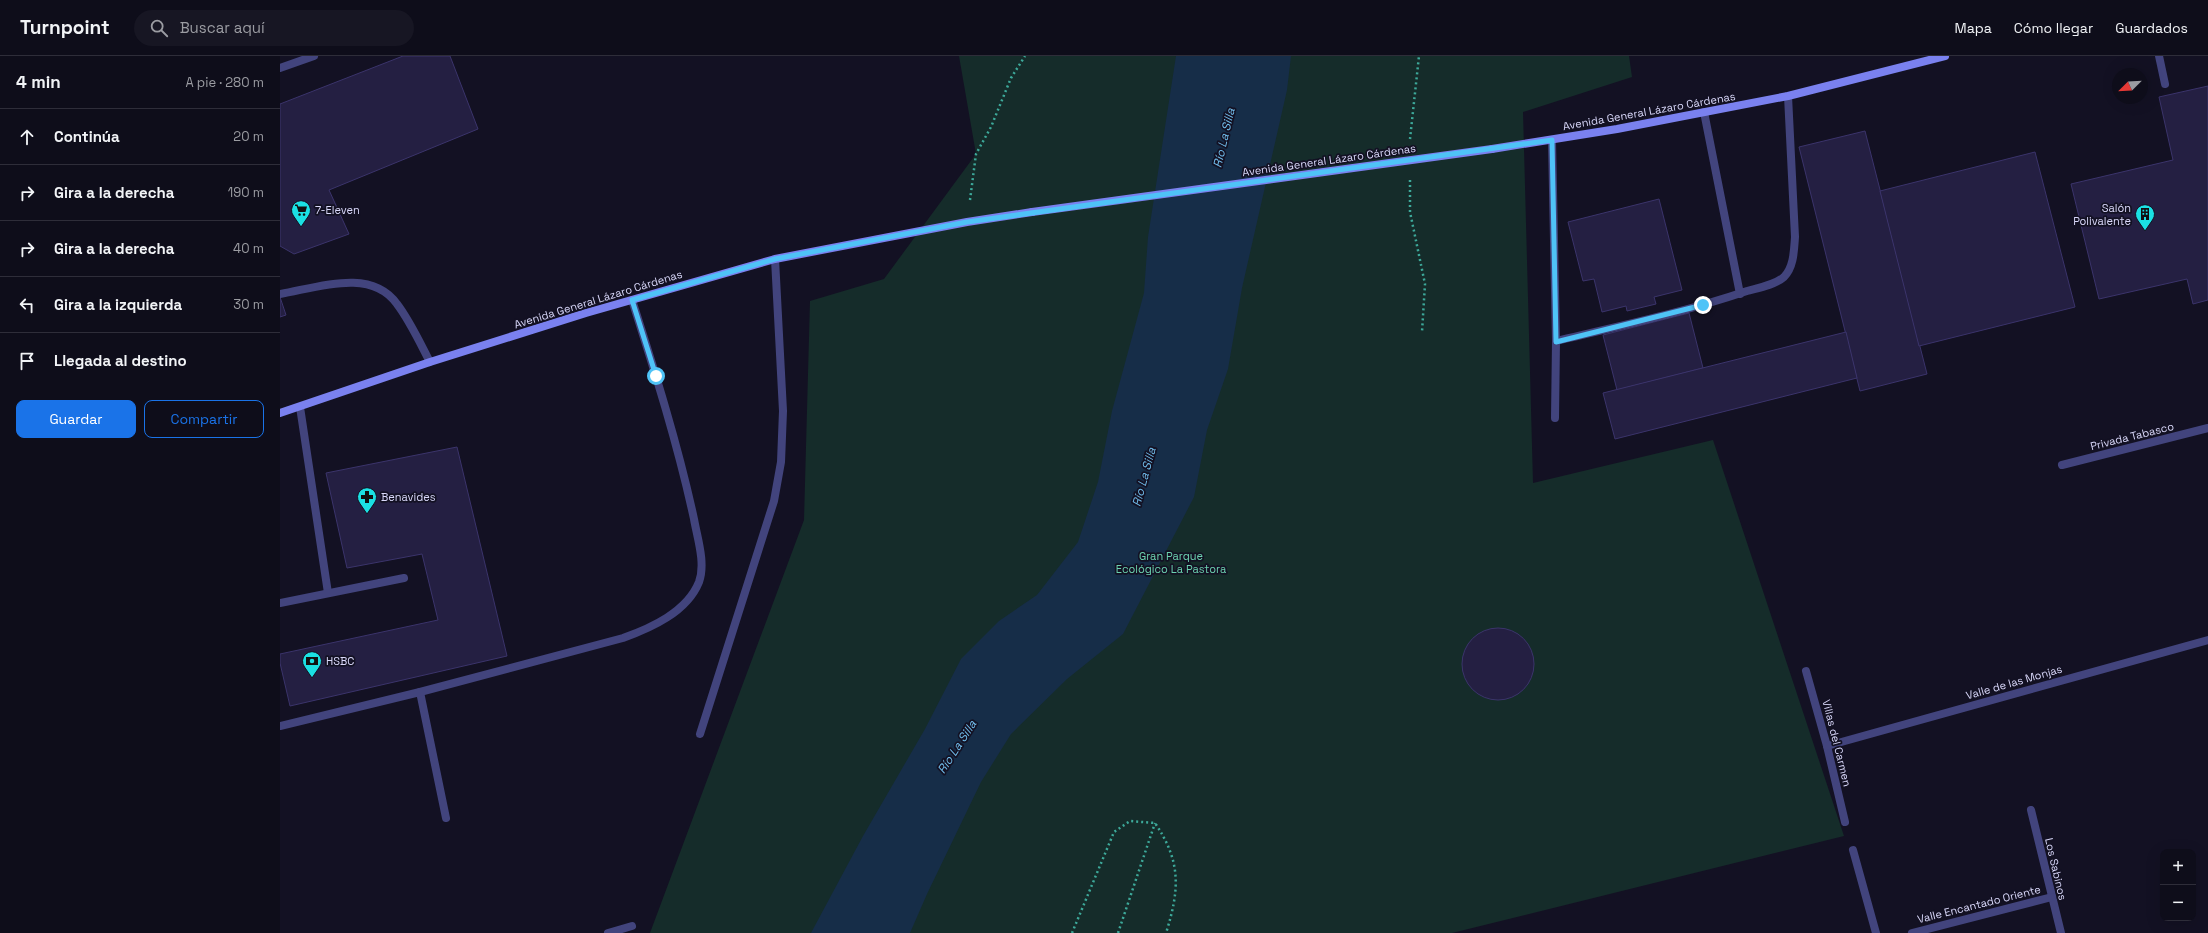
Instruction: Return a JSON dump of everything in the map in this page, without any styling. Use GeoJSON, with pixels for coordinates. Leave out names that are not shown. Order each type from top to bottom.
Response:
{"type":"FeatureCollection","features":[{"type":"Feature","properties":{"kind":"street"},"geometry":{"type":"LineString","coordinates":[[280,68],[314,56]]}},
{"type":"Feature","properties":{"kind":"street","name":"Avenida General Lázaro Cárdenas"},"geometry":{"type":"LineString","coordinates":[[280,413],[430,362],[632,300],[775,259],[967,222],[1032,212],[1552,140],[1788,96],[1945,56]]}},
{"type":"Feature","properties":{"kind":"street"},"geometry":{"type":"LineString","coordinates":[[2159,56],[2165,84]]}},
{"type":"Feature","properties":{"kind":"street"},"geometry":{"type":"LineString","coordinates":[[1556,342],[1740,294],[1783,277],[1790,267],[1794,255],[1794,204],[1788,96]]}},
{"type":"Feature","properties":{"kind":"street"},"geometry":{"type":"LineString","coordinates":[[1704,112],[1740,294]]}},
{"type":"Feature","properties":{"kind":"street"},"geometry":{"type":"LineString","coordinates":[[1552,140],[1556,342],[1555,418]]}},
{"type":"Feature","properties":{"kind":"street"},"geometry":{"type":"LineString","coordinates":[[700,734],[774,501],[781,462],[782,396],[775,259]]}},
{"type":"Feature","properties":{"kind":"street"},"geometry":{"type":"LineString","coordinates":[[280,294],[339,283],[366,283],[384,291],[397,302],[430,362]]}},
{"type":"Feature","properties":{"kind":"street"},"geometry":{"type":"LineString","coordinates":[[280,726],[592,648],[644,630],[663,620],[680,607],[692,594],[699,581],[701,562],[688,490],[656,376],[632,300]]}},
{"type":"Feature","properties":{"kind":"street"},"geometry":{"type":"LineString","coordinates":[[300,407],[328,593]]}},
{"type":"Feature","properties":{"kind":"street","name":"Privada Tabasco"},"geometry":{"type":"LineString","coordinates":[[2062,465],[2208,428]]}},
{"type":"Feature","properties":{"kind":"street"},"geometry":{"type":"LineString","coordinates":[[280,604],[404,578]]}},
{"type":"Feature","properties":{"kind":"street","name":"Valle de las Monjas"},"geometry":{"type":"LineString","coordinates":[[1827,746],[2208,643]]}},
{"type":"Feature","properties":{"kind":"street","name":"Villas del Carmen"},"geometry":{"type":"LineString","coordinates":[[1806,671],[1827,746],[1845,822]]}},
{"type":"Feature","properties":{"kind":"street"},"geometry":{"type":"LineString","coordinates":[[420,692],[446,818]]}},
{"type":"Feature","properties":{"kind":"street","name":"Los Sabinos"},"geometry":{"type":"LineString","coordinates":[[2031,810],[2061,933]]}},
{"type":"Feature","properties":{"kind":"street"},"geometry":{"type":"LineString","coordinates":[[1854,850],[1876,933]]}},
{"type":"Feature","properties":{"kind":"street","name":"Valle Encantado Oriente"},"geometry":{"type":"LineString","coordinates":[[1912,933],[2052,897]]}},
{"type":"Feature","properties":{"kind":"street"},"geometry":{"type":"LineString","coordinates":[[608,933],[632,926]]}},
{"type":"Feature","properties":{"kind":"path"},"geometry":{"type":"LineString","coordinates":[[967,222],[976,154],[991,127],[1012,78],[1025,56]]}},
{"type":"Feature","properties":{"kind":"path"},"geometry":{"type":"LineString","coordinates":[[1410,146],[1419,56]]}},
{"type":"Feature","properties":{"kind":"path"},"geometry":{"type":"LineString","coordinates":[[1410,175],[1410,212],[1425,284],[1422,332]]}},
{"type":"Feature","properties":{"kind":"path"},"geometry":{"type":"LineString","coordinates":[[1072,933],[1114,832],[1130,821],[1155,823]]}},
{"type":"Feature","properties":{"kind":"path"},"geometry":{"type":"LineString","coordinates":[[1118,933],[1155,823]]}},
{"type":"Feature","properties":{"kind":"path"},"geometry":{"type":"LineString","coordinates":[[1155,823],[1168,842],[1177,878],[1172,913],[1166,933]]}},
{"type":"Feature","properties":{"kind":"green space","name":"Gran Parque Ecológico La Pastora"},"geometry":{"type":"Polygon","coordinates":[[[959,56],[1629,56],[1632,77],[1523,112],[1533,483],[1713,440],[1844,836],[1452,933],[650,933],[804,520],[810,301],[884,279],[976,154],[959,56]]]}},
{"type":"Feature","properties":{"kind":"water","name":"Río La Silla"},"geometry":{"type":"Polygon","coordinates":[[[1176,56],[1291,56],[1287,90],[1242,288],[1228,369],[1207,430],[1194,497],[1123,634],[1067,679],[1011,734],[981,782],[927,894],[910,933],[811,933],[863,836],[925,729],[961,659],[999,621],[1037,595],[1078,542],[1098,482],[1112,411],[1144,293],[1148,237],[1176,56]]]}},
{"type":"Feature","properties":{"kind":"building"},"geometry":{"type":"Polygon","coordinates":[[[403,56],[450,56],[478,129],[329,190],[349,234],[294,254],[280,246],[280,104],[403,56]]]}},
{"type":"Feature","properties":{"kind":"building","name":"Salón Polivalente"},"geometry":{"type":"Polygon","coordinates":[[[2208,86],[2208,300],[2193,304],[2187,279],[2099,299],[2071,184],[2173,160],[2159,97],[2208,86]]]}},
{"type":"Feature","properties":{"kind":"building"},"geometry":{"type":"Polygon","coordinates":[[[1865,131],[1927,374],[1860,391],[1799,147],[1865,131]]]}},
{"type":"Feature","properties":{"kind":"building"},"geometry":{"type":"Polygon","coordinates":[[[2035,152],[2075,307],[1919,346],[1880,191],[2035,152]]]}},
{"type":"Feature","properties":{"kind":"building"},"geometry":{"type":"Polygon","coordinates":[[[1659,199],[1682,290],[1654,297],[1656,304],[1627,311],[1626,306],[1602,312],[1594,279],[1583,281],[1568,222],[1659,199]]]}},
{"type":"Feature","properties":{"kind":"building"},"geometry":{"type":"Polygon","coordinates":[[[280,297],[286,315],[280,317],[280,297]]]}},
{"type":"Feature","properties":{"kind":"building"},"geometry":{"type":"Polygon","coordinates":[[[1689,313],[1703,368],[1617,390],[1603,335],[1689,313]]]}},
{"type":"Feature","properties":{"kind":"building"},"geometry":{"type":"Polygon","coordinates":[[[1846,332],[1857,378],[1615,439],[1603,393],[1846,332]]]}},
{"type":"Feature","properties":{"kind":"building"},"geometry":{"type":"Polygon","coordinates":[[[457,447],[507,656],[290,706],[280,663],[280,654],[438,620],[422,554],[347,568],[326,473],[457,447]]]}},
{"type":"Feature","properties":{"kind":"building"},"geometry":{"type":"Polygon","coordinates":[[[1491,628],[1505,628],[1512,630],[1524,638],[1532,650],[1534,664],[1532,678],[1524,690],[1512,698],[1505,700],[1491,700],[1484,698],[1472,690],[1464,678],[1462,671],[1462,657],[1464,650],[1472,638],[1484,630],[1491,628]]]}},
{"type":"Feature","properties":{"kind":"place","name":"7-Eleven"},"geometry":{"type":"Point","coordinates":[301,227]}},
{"type":"Feature","properties":{"kind":"place","name":"Salón Polivalente"},"geometry":{"type":"Point","coordinates":[2145,231]}},
{"type":"Feature","properties":{"kind":"place","name":"Benavides"},"geometry":{"type":"Point","coordinates":[367,514]}},
{"type":"Feature","properties":{"kind":"place","name":"HSBC"},"geometry":{"type":"Point","coordinates":[312,678]}},
{"type":"Feature","properties":{"kind":"route"},"geometry":{"type":"LineString","coordinates":[[656,376],[632,300],[775,259],[967,222],[1032,212],[1552,140],[1556,342],[1703,305]]}}]}
